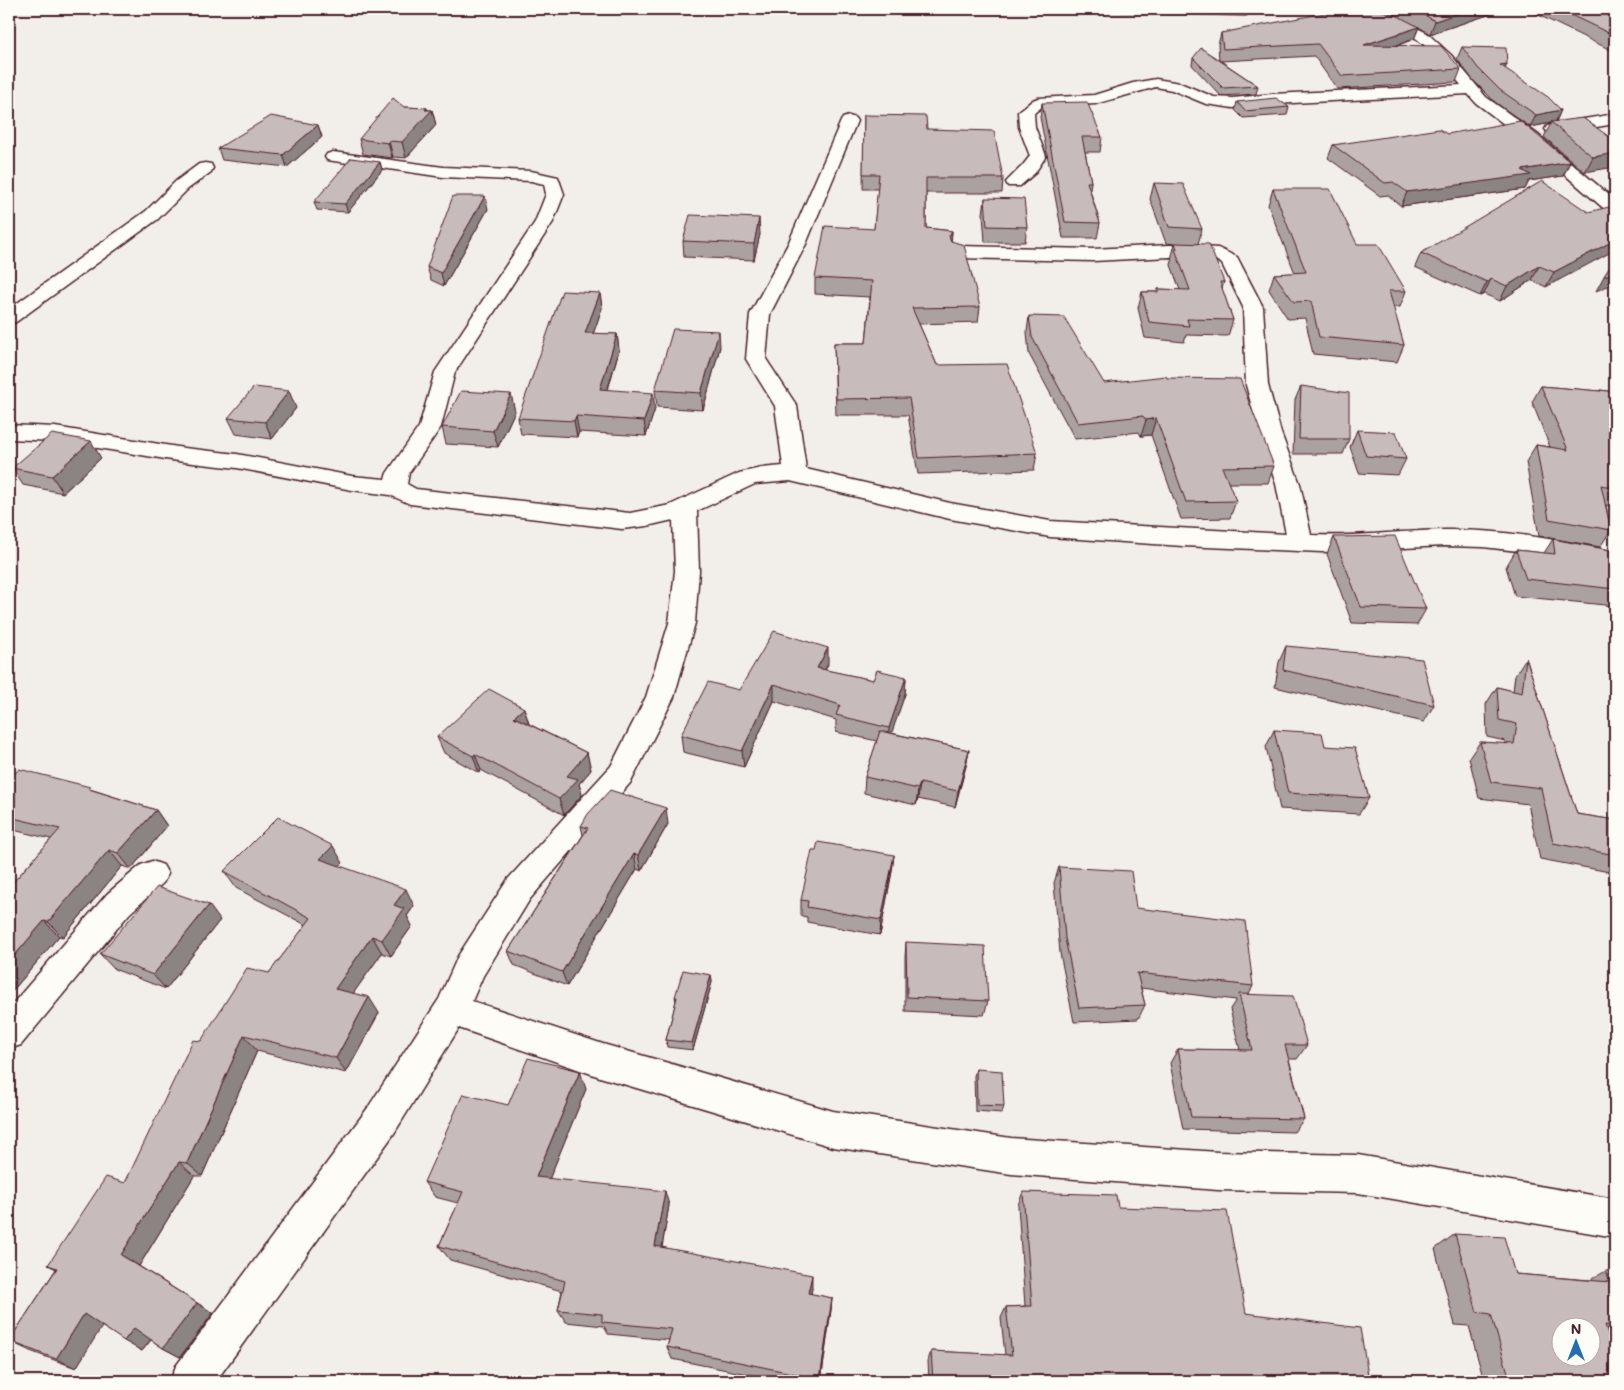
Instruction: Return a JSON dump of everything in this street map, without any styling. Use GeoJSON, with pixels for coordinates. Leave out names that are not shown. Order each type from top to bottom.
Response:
{"type":"FeatureCollection","features":[{"type":"Feature","properties":{"kind":"street"},"geometry":{"type":"LineString","coordinates":[[1357,9],[1398,24],[1422,36],[1446,58],[1481,100],[1526,134],[1615,209]]}},
{"type":"Feature","properties":{"kind":"street"},"geometry":{"type":"LineString","coordinates":[[1014,182],[1029,169],[1038,156],[1027,127],[1026,112],[1038,103],[1094,99],[1138,86],[1156,83],[1175,86],[1210,101],[1233,103],[1273,98],[1395,94],[1470,89]]}},
{"type":"Feature","properties":{"kind":"street"},"geometry":{"type":"LineString","coordinates":[[1526,134],[1615,119]]}},
{"type":"Feature","properties":{"kind":"street"},"geometry":{"type":"LineString","coordinates":[[795,474],[786,406],[756,359],[760,314],[797,244],[849,121]]}},
{"type":"Feature","properties":{"kind":"street"},"geometry":{"type":"LineString","coordinates":[[333,157],[443,172],[531,176],[552,181],[555,194],[544,222],[445,372],[430,427],[398,473],[395,484],[396,488]]}},
{"type":"Feature","properties":{"kind":"street"},"geometry":{"type":"LineString","coordinates":[[9,318],[152,214],[182,185],[205,168]]}},
{"type":"Feature","properties":{"kind":"street"},"geometry":{"type":"LineString","coordinates":[[958,252],[1093,255],[1170,251],[1218,254],[1230,261],[1253,307],[1257,386],[1270,433],[1288,484],[1300,543]]}},
{"type":"Feature","properties":{"kind":"street"},"geometry":{"type":"LineString","coordinates":[[9,432],[55,434],[184,455],[237,461],[352,483],[396,488],[410,496],[420,498],[622,521],[643,520],[685,508],[739,482],[775,473],[795,474],[950,511],[1050,529],[1183,538],[1300,543],[1445,538],[1483,540],[1544,546],[1615,560]]}},
{"type":"Feature","properties":{"kind":"street"},"geometry":{"type":"LineString","coordinates":[[191,1381],[380,1122],[451,1010],[470,967],[519,889],[621,774],[660,697],[682,623],[687,571],[685,508]]}},
{"type":"Feature","properties":{"kind":"street"},"geometry":{"type":"LineString","coordinates":[[9,1033],[118,904],[152,874]]}},
{"type":"Feature","properties":{"kind":"street"},"geometry":{"type":"LineString","coordinates":[[451,1010],[603,1061],[833,1129],[1011,1156],[1218,1171],[1358,1174],[1615,1218]]}},
{"type":"Feature","properties":{"kind":"building"},"geometry":{"type":"Polygon","coordinates":[[[1346,9],[1376,9],[1398,16],[1419,27],[1364,45],[1441,46],[1461,69],[1342,76],[1318,44],[1223,49],[1221,33],[1346,9]]]}},
{"type":"Feature","properties":{"kind":"building"},"geometry":{"type":"Polygon","coordinates":[[[1414,9],[1471,9],[1435,21],[1414,9]]]}},
{"type":"Feature","properties":{"kind":"building"},"geometry":{"type":"Polygon","coordinates":[[[1558,9],[1615,9],[1615,36],[1558,9]]]}},
{"type":"Feature","properties":{"kind":"building"},"geometry":{"type":"Polygon","coordinates":[[[1462,47],[1506,48],[1507,64],[1500,65],[1548,97],[1561,110],[1536,115],[1500,90],[1478,68],[1462,47]]]}},
{"type":"Feature","properties":{"kind":"building"},"geometry":{"type":"Polygon","coordinates":[[[1201,48],[1258,86],[1223,88],[1193,58],[1201,48]]]}},
{"type":"Feature","properties":{"kind":"building"},"geometry":{"type":"Polygon","coordinates":[[[393,98],[404,107],[432,110],[402,142],[389,141],[388,143],[359,139],[393,98]]]}},
{"type":"Feature","properties":{"kind":"building"},"geometry":{"type":"Polygon","coordinates":[[[1276,98],[1289,107],[1245,111],[1237,102],[1276,98]]]}},
{"type":"Feature","properties":{"kind":"building"},"geometry":{"type":"Polygon","coordinates":[[[1087,102],[1102,137],[1082,137],[1091,182],[1087,182],[1100,223],[1065,222],[1042,103],[1087,102]]]}},
{"type":"Feature","properties":{"kind":"building"},"geometry":{"type":"Polygon","coordinates":[[[864,115],[926,116],[927,129],[994,131],[1003,178],[926,178],[926,228],[952,231],[949,236],[951,241],[964,245],[980,307],[912,308],[937,365],[1007,364],[1037,453],[919,458],[909,398],[836,399],[834,343],[866,343],[872,281],[815,278],[825,226],[874,229],[879,174],[863,174],[864,115]]]}},
{"type":"Feature","properties":{"kind":"building"},"geometry":{"type":"Polygon","coordinates":[[[271,116],[318,125],[283,155],[218,148],[271,116]]]}},
{"type":"Feature","properties":{"kind":"building"},"geometry":{"type":"Polygon","coordinates":[[[1583,118],[1615,141],[1615,153],[1593,157],[1551,122],[1583,118]]]}},
{"type":"Feature","properties":{"kind":"building"},"geometry":{"type":"Polygon","coordinates":[[[1520,121],[1570,162],[1522,170],[1531,175],[1407,192],[1393,182],[1385,183],[1333,145],[1439,129],[1447,134],[1520,121]]]}},
{"type":"Feature","properties":{"kind":"building"},"geometry":{"type":"Polygon","coordinates":[[[351,158],[380,162],[345,204],[314,202],[351,158]]]}},
{"type":"Feature","properties":{"kind":"building"},"geometry":{"type":"Polygon","coordinates":[[[1542,181],[1588,212],[1609,207],[1615,211],[1615,240],[1554,272],[1539,266],[1507,286],[1491,279],[1487,282],[1421,253],[1542,181]]]}},
{"type":"Feature","properties":{"kind":"building"},"geometry":{"type":"Polygon","coordinates":[[[1154,183],[1183,184],[1202,229],[1169,227],[1154,183]]]}},
{"type":"Feature","properties":{"kind":"building"},"geometry":{"type":"Polygon","coordinates":[[[1273,189],[1330,189],[1357,244],[1378,244],[1406,291],[1389,291],[1404,345],[1319,337],[1311,301],[1294,302],[1274,274],[1306,272],[1273,189]]]}},
{"type":"Feature","properties":{"kind":"building"},"geometry":{"type":"Polygon","coordinates":[[[453,196],[485,196],[441,273],[427,267],[453,196]]]}},
{"type":"Feature","properties":{"kind":"building"},"geometry":{"type":"Polygon","coordinates":[[[985,198],[1024,199],[1027,227],[987,226],[985,198]]]}},
{"type":"Feature","properties":{"kind":"building"},"geometry":{"type":"Polygon","coordinates":[[[690,215],[759,218],[754,244],[683,241],[690,215]]]}},
{"type":"Feature","properties":{"kind":"building"},"geometry":{"type":"Polygon","coordinates":[[[1175,243],[1209,244],[1224,282],[1220,282],[1233,320],[1187,319],[1189,326],[1149,322],[1142,292],[1158,292],[1158,289],[1190,290],[1175,249],[1177,249],[1175,243]]]}},
{"type":"Feature","properties":{"kind":"building"},"geometry":{"type":"Polygon","coordinates":[[[1615,258],[1615,272],[1604,276],[1615,258]]]}},
{"type":"Feature","properties":{"kind":"building"},"geometry":{"type":"Polygon","coordinates":[[[562,291],[600,293],[585,333],[617,334],[600,389],[653,393],[644,421],[576,416],[574,421],[518,418],[562,291]]]}},
{"type":"Feature","properties":{"kind":"building"},"geometry":{"type":"Polygon","coordinates":[[[1029,316],[1064,317],[1104,383],[1166,376],[1167,378],[1240,379],[1274,466],[1222,467],[1236,501],[1186,502],[1156,418],[1146,420],[1143,416],[1078,423],[1032,337],[1029,316]]]}},
{"type":"Feature","properties":{"kind":"building"},"geometry":{"type":"Polygon","coordinates":[[[673,329],[719,331],[701,393],[655,390],[673,329]]]}},
{"type":"Feature","properties":{"kind":"building"},"geometry":{"type":"Polygon","coordinates":[[[1301,386],[1349,393],[1349,439],[1299,439],[1301,386]]]}},
{"type":"Feature","properties":{"kind":"building"},"geometry":{"type":"Polygon","coordinates":[[[1541,386],[1615,392],[1615,488],[1601,485],[1611,530],[1549,519],[1536,445],[1568,450],[1541,386]]]}},
{"type":"Feature","properties":{"kind":"building"},"geometry":{"type":"Polygon","coordinates":[[[254,387],[289,391],[265,422],[228,418],[254,387]]]}},
{"type":"Feature","properties":{"kind":"building"},"geometry":{"type":"Polygon","coordinates":[[[461,391],[511,394],[493,431],[442,427],[461,391]]]}},
{"type":"Feature","properties":{"kind":"building"},"geometry":{"type":"Polygon","coordinates":[[[1357,430],[1396,432],[1406,459],[1366,456],[1357,430]]]}},
{"type":"Feature","properties":{"kind":"building"},"geometry":{"type":"Polygon","coordinates":[[[52,434],[91,441],[52,476],[12,468],[52,434]]]}},
{"type":"Feature","properties":{"kind":"building"},"geometry":{"type":"Polygon","coordinates":[[[1395,536],[1426,609],[1361,607],[1334,537],[1395,536]]]}},
{"type":"Feature","properties":{"kind":"building"},"geometry":{"type":"Polygon","coordinates":[[[1553,539],[1615,551],[1615,589],[1526,579],[1516,550],[1555,554],[1553,539]]]}},
{"type":"Feature","properties":{"kind":"building"},"geometry":{"type":"Polygon","coordinates":[[[774,631],[828,648],[817,668],[873,680],[877,670],[906,677],[889,728],[836,715],[840,705],[774,684],[742,751],[681,735],[708,682],[739,690],[774,631]]]}},
{"type":"Feature","properties":{"kind":"building"},"geometry":{"type":"Polygon","coordinates":[[[1286,646],[1422,659],[1434,705],[1283,670],[1286,646]]]}},
{"type":"Feature","properties":{"kind":"building"},"geometry":{"type":"Polygon","coordinates":[[[1526,658],[1577,814],[1615,820],[1615,855],[1553,843],[1541,788],[1491,782],[1480,742],[1514,744],[1517,724],[1499,720],[1497,687],[1522,693],[1526,658]]]}},
{"type":"Feature","properties":{"kind":"building"},"geometry":{"type":"Polygon","coordinates":[[[489,689],[524,708],[514,717],[587,753],[567,776],[578,779],[559,799],[475,754],[473,756],[437,737],[489,689]]]}},
{"type":"Feature","properties":{"kind":"building"},"geometry":{"type":"Polygon","coordinates":[[[1274,730],[1322,733],[1325,746],[1355,748],[1369,798],[1288,793],[1274,730]]]}},
{"type":"Feature","properties":{"kind":"building"},"geometry":{"type":"Polygon","coordinates":[[[880,731],[969,750],[958,791],[920,783],[918,789],[865,777],[880,731]]]}},
{"type":"Feature","properties":{"kind":"building"},"geometry":{"type":"Polygon","coordinates":[[[19,769],[90,787],[89,789],[156,810],[118,853],[109,850],[48,922],[44,921],[9,962],[9,887],[60,829],[9,817],[9,780],[19,769]]]}},
{"type":"Feature","properties":{"kind":"building"},"geometry":{"type":"Polygon","coordinates":[[[610,790],[666,808],[638,855],[634,854],[562,972],[508,951],[588,828],[581,826],[588,814],[610,790]]]}},
{"type":"Feature","properties":{"kind":"building"},"geometry":{"type":"Polygon","coordinates":[[[278,817],[333,846],[320,859],[406,889],[394,905],[404,909],[382,940],[372,936],[335,989],[369,997],[336,1058],[244,1035],[187,1163],[179,1162],[121,1255],[197,1303],[163,1348],[134,1328],[124,1341],[84,1314],[56,1359],[9,1341],[57,1268],[48,1265],[106,1177],[125,1183],[193,1040],[201,1041],[247,968],[269,973],[311,918],[224,871],[278,817]]]}},
{"type":"Feature","properties":{"kind":"building"},"geometry":{"type":"Polygon","coordinates":[[[818,842],[894,855],[881,920],[807,907],[808,901],[801,900],[812,850],[816,850],[818,842]]]}},
{"type":"Feature","properties":{"kind":"building"},"geometry":{"type":"Polygon","coordinates":[[[1059,867],[1131,871],[1136,908],[1245,921],[1253,986],[1137,973],[1145,1005],[1079,1008],[1065,938],[1059,867]]]}},
{"type":"Feature","properties":{"kind":"building"},"geometry":{"type":"Polygon","coordinates":[[[157,887],[209,905],[153,975],[100,954],[157,887]]]}},
{"type":"Feature","properties":{"kind":"building"},"geometry":{"type":"Polygon","coordinates":[[[906,942],[985,946],[988,1001],[907,997],[906,942]]]}},
{"type":"Feature","properties":{"kind":"building"},"geometry":{"type":"Polygon","coordinates":[[[683,970],[711,975],[692,1043],[666,1040],[683,970]]]}},
{"type":"Feature","properties":{"kind":"building"},"geometry":{"type":"Polygon","coordinates":[[[1239,994],[1293,996],[1307,1045],[1285,1045],[1304,1119],[1191,1117],[1178,1049],[1252,1050],[1239,994]]]}},
{"type":"Feature","properties":{"kind":"building"},"geometry":{"type":"Polygon","coordinates":[[[528,1058],[580,1071],[536,1177],[665,1191],[655,1246],[812,1275],[808,1293],[832,1298],[820,1379],[667,1347],[672,1329],[602,1322],[602,1314],[558,1310],[565,1281],[439,1246],[463,1192],[424,1182],[463,1094],[508,1105],[528,1058]]]}},
{"type":"Feature","properties":{"kind":"building"},"geometry":{"type":"Polygon","coordinates":[[[976,1069],[1002,1071],[1004,1106],[977,1105],[976,1069]]]}},
{"type":"Feature","properties":{"kind":"building"},"geometry":{"type":"Polygon","coordinates":[[[1023,1192],[1116,1195],[1118,1207],[1227,1211],[1246,1313],[1360,1328],[1369,1381],[933,1381],[931,1351],[1012,1355],[1006,1307],[1032,1306],[1023,1192]]]}},
{"type":"Feature","properties":{"kind":"building"},"geometry":{"type":"Polygon","coordinates":[[[1455,1234],[1504,1237],[1515,1274],[1610,1282],[1606,1271],[1615,1272],[1615,1326],[1605,1325],[1615,1354],[1615,1381],[1498,1381],[1498,1379],[1510,1380],[1491,1314],[1477,1312],[1455,1234]]]}},
{"type":"Feature","properties":{"kind":"waterway"},"geometry":{"type":"LineString","coordinates":[[1045,9],[1246,16]]}}]}
